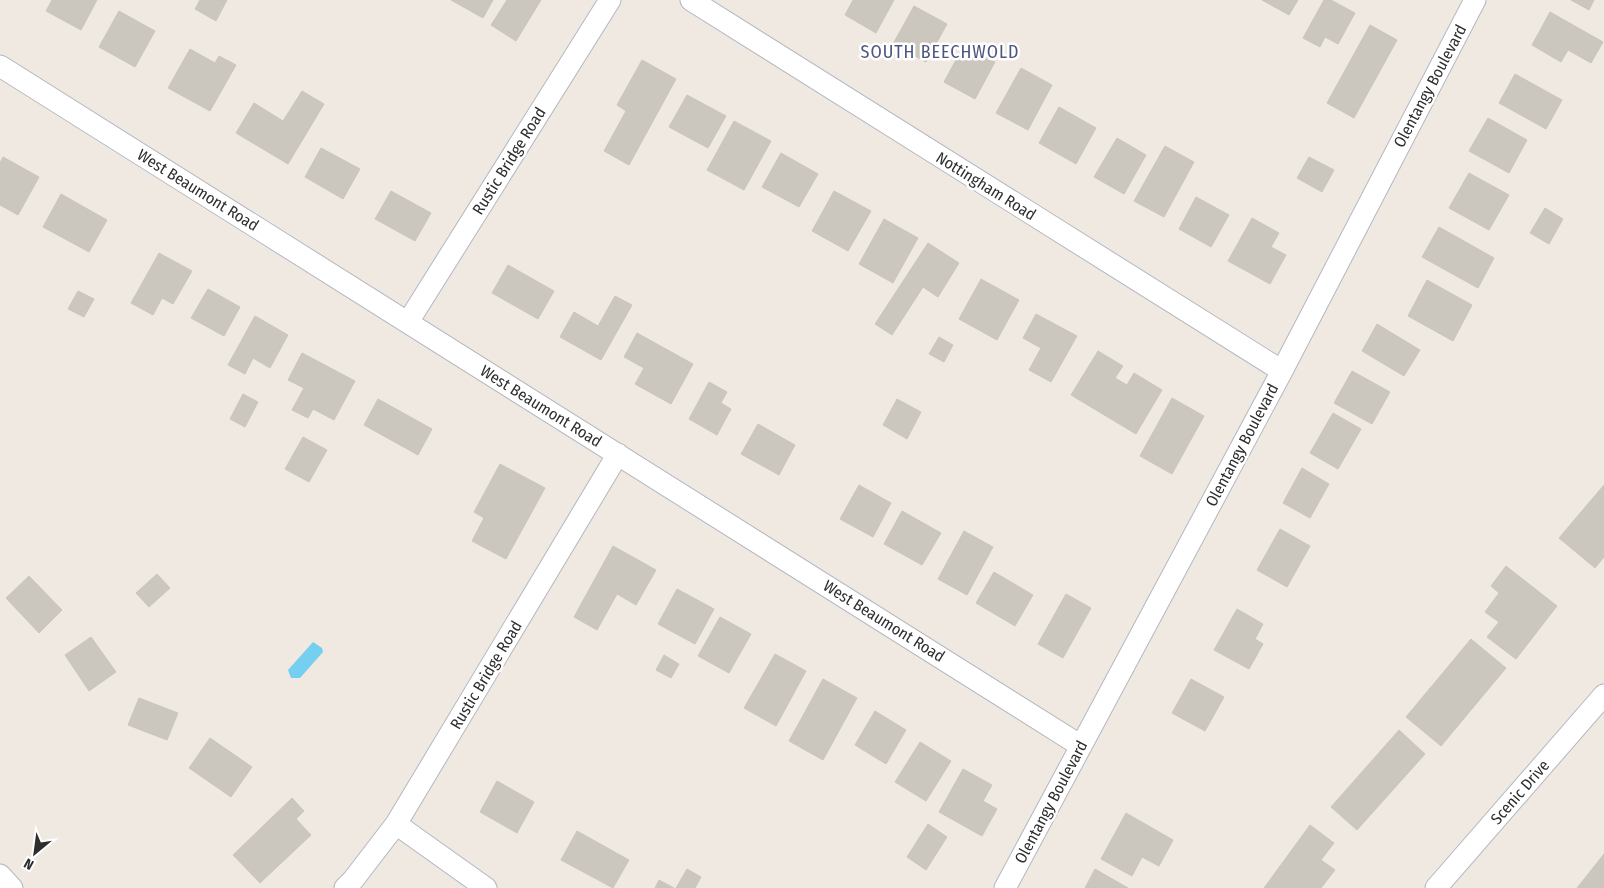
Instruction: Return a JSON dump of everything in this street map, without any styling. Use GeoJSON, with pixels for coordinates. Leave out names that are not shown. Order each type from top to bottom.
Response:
{"type":"FeatureCollection","features":[{"type":"Feature","properties":{"kind":"street","name":"Rustic Bridge Road"},"geometry":{"type":"LineString","coordinates":[[408,322],[610,0]]}},
{"type":"Feature","properties":{"kind":"street","name":"Nottingham Road"},"geometry":{"type":"LineString","coordinates":[[691,0],[1282,371]]}},
{"type":"Feature","properties":{"kind":"street","name":"Olentangy Boulevard"},"geometry":{"type":"LineString","coordinates":[[1005,888],[1282,371],[1476,0]]}},
{"type":"Feature","properties":{"kind":"street","name":"West Beaumont Road"},"geometry":{"type":"LineString","coordinates":[[0,66],[1081,746]]}},
{"type":"Feature","properties":{"kind":"street","name":"Rustic Bridge Road"},"geometry":{"type":"LineString","coordinates":[[345,888],[396,824],[618,454]]}},
{"type":"Feature","properties":{"kind":"street","name":"Scenic Drive"},"geometry":{"type":"LineString","coordinates":[[1436,888],[1604,695]]}},
{"type":"Feature","properties":{"kind":"street"},"geometry":{"type":"LineString","coordinates":[[396,824],[486,888]]}},
{"type":"Feature","properties":{"kind":"street"},"geometry":{"type":"LineString","coordinates":[[0,875],[12,888]]}},
{"type":"Feature","properties":{"kind":"water"},"geometry":{"type":"Polygon","coordinates":[[[313,642],[322,648],[323,652],[300,678],[291,678],[288,670],[313,642]]]}},
{"type":"Feature","properties":{"kind":"building"},"geometry":{"type":"Polygon","coordinates":[[[52,0],[97,0],[81,30],[46,11],[52,0]]]}},
{"type":"Feature","properties":{"kind":"building"},"geometry":{"type":"Polygon","coordinates":[[[200,0],[227,0],[216,21],[195,9],[200,0]]]}},
{"type":"Feature","properties":{"kind":"building"},"geometry":{"type":"Polygon","coordinates":[[[451,0],[493,0],[483,18],[451,0]]]}},
{"type":"Feature","properties":{"kind":"building"},"geometry":{"type":"Polygon","coordinates":[[[507,0],[541,0],[516,41],[491,25],[507,0]]]}},
{"type":"Feature","properties":{"kind":"building"},"geometry":{"type":"Polygon","coordinates":[[[853,0],[894,0],[876,33],[845,15],[853,0]]]}},
{"type":"Feature","properties":{"kind":"building"},"geometry":{"type":"Polygon","coordinates":[[[1262,0],[1298,0],[1289,15],[1262,0]]]}},
{"type":"Feature","properties":{"kind":"building"},"geometry":{"type":"Polygon","coordinates":[[[1324,0],[1331,0],[1355,13],[1338,44],[1325,37],[1320,47],[1303,38],[1324,0]]]}},
{"type":"Feature","properties":{"kind":"building"},"geometry":{"type":"Polygon","coordinates":[[[1571,0],[1594,0],[1589,10],[1571,0]]]}},
{"type":"Feature","properties":{"kind":"building"},"geometry":{"type":"Polygon","coordinates":[[[914,6],[947,24],[926,62],[893,44],[914,6]]]}},
{"type":"Feature","properties":{"kind":"building"},"geometry":{"type":"Polygon","coordinates":[[[119,11],[155,31],[135,67],[99,47],[119,11]]]}},
{"type":"Feature","properties":{"kind":"building"},"geometry":{"type":"Polygon","coordinates":[[[1550,12],[1603,42],[1591,63],[1568,50],[1561,62],[1532,45],[1550,12]]]}},
{"type":"Feature","properties":{"kind":"building"},"geometry":{"type":"Polygon","coordinates":[[[1370,25],[1397,40],[1354,118],[1327,103],[1370,25]]]}},
{"type":"Feature","properties":{"kind":"building"},"geometry":{"type":"Polygon","coordinates":[[[964,45],[995,62],[975,99],[944,82],[964,45]]]}},
{"type":"Feature","properties":{"kind":"building"},"geometry":{"type":"Polygon","coordinates":[[[190,49],[215,63],[219,56],[236,65],[210,111],[168,88],[190,49]]]}},
{"type":"Feature","properties":{"kind":"building"},"geometry":{"type":"Polygon","coordinates":[[[642,60],[676,79],[629,165],[604,151],[626,111],[617,105],[642,60]]]}},
{"type":"Feature","properties":{"kind":"building"},"geometry":{"type":"Polygon","coordinates":[[[1021,68],[1052,85],[1028,130],[996,113],[1021,68]]]}},
{"type":"Feature","properties":{"kind":"building"},"geometry":{"type":"Polygon","coordinates":[[[1515,74],[1562,100],[1546,129],[1499,103],[1515,74]]]}},
{"type":"Feature","properties":{"kind":"building"},"geometry":{"type":"Polygon","coordinates":[[[302,91],[324,104],[288,164],[236,133],[254,103],[283,121],[302,91]]]}},
{"type":"Feature","properties":{"kind":"building"},"geometry":{"type":"Polygon","coordinates":[[[687,95],[726,116],[708,148],[669,127],[687,95]]]}},
{"type":"Feature","properties":{"kind":"building"},"geometry":{"type":"Polygon","coordinates":[[[1059,107],[1096,128],[1076,164],[1039,143],[1059,107]]]}},
{"type":"Feature","properties":{"kind":"building"},"geometry":{"type":"Polygon","coordinates":[[[1488,118],[1527,140],[1509,173],[1469,151],[1488,118]]]}},
{"type":"Feature","properties":{"kind":"building"},"geometry":{"type":"Polygon","coordinates":[[[734,121],[771,141],[744,190],[707,170],[734,121]]]}},
{"type":"Feature","properties":{"kind":"building"},"geometry":{"type":"Polygon","coordinates":[[[1117,138],[1146,155],[1124,194],[1094,177],[1117,138]]]}},
{"type":"Feature","properties":{"kind":"building"},"geometry":{"type":"Polygon","coordinates":[[[1165,146],[1194,162],[1164,217],[1134,201],[1165,146]]]}},
{"type":"Feature","properties":{"kind":"building"},"geometry":{"type":"Polygon","coordinates":[[[321,148],[360,169],[343,199],[305,177],[321,148]]]}},
{"type":"Feature","properties":{"kind":"building"},"geometry":{"type":"Polygon","coordinates":[[[781,153],[818,174],[799,207],[762,187],[781,153]]]}},
{"type":"Feature","properties":{"kind":"building"},"geometry":{"type":"Polygon","coordinates":[[[3,157],[39,177],[18,215],[0,205],[0,163],[3,157]]]}},
{"type":"Feature","properties":{"kind":"building"},"geometry":{"type":"Polygon","coordinates":[[[1309,157],[1334,170],[1322,192],[1297,178],[1309,157]]]}},
{"type":"Feature","properties":{"kind":"building"},"geometry":{"type":"Polygon","coordinates":[[[1469,173],[1509,195],[1489,230],[1449,208],[1469,173]]]}},
{"type":"Feature","properties":{"kind":"building"},"geometry":{"type":"Polygon","coordinates":[[[391,191],[431,213],[415,241],[375,219],[391,191]]]}},
{"type":"Feature","properties":{"kind":"building"},"geometry":{"type":"Polygon","coordinates":[[[834,191],[871,211],[848,251],[812,231],[834,191]]]}},
{"type":"Feature","properties":{"kind":"building"},"geometry":{"type":"Polygon","coordinates":[[[61,194],[107,220],[89,252],[43,227],[61,194]]]}},
{"type":"Feature","properties":{"kind":"building"},"geometry":{"type":"Polygon","coordinates":[[[1196,197],[1229,215],[1211,247],[1179,229],[1196,197]]]}},
{"type":"Feature","properties":{"kind":"building"},"geometry":{"type":"Polygon","coordinates":[[[1545,208],[1563,219],[1549,244],[1530,233],[1545,208]]]}},
{"type":"Feature","properties":{"kind":"building"},"geometry":{"type":"Polygon","coordinates":[[[1252,218],[1279,233],[1271,247],[1286,255],[1270,284],[1228,261],[1252,218]]]}},
{"type":"Feature","properties":{"kind":"building"},"geometry":{"type":"Polygon","coordinates":[[[884,219],[918,238],[893,283],[859,264],[884,219]]]}},
{"type":"Feature","properties":{"kind":"building"},"geometry":{"type":"Polygon","coordinates":[[[1439,227],[1494,258],[1478,288],[1422,257],[1439,227]]]}},
{"type":"Feature","properties":{"kind":"building"},"geometry":{"type":"Polygon","coordinates":[[[928,243],[959,263],[938,297],[923,287],[892,335],[875,324],[928,243]]]}},
{"type":"Feature","properties":{"kind":"building"},"geometry":{"type":"Polygon","coordinates":[[[159,253],[192,271],[173,304],[162,298],[153,315],[131,303],[159,253]]]}},
{"type":"Feature","properties":{"kind":"building"},"geometry":{"type":"Polygon","coordinates":[[[508,265],[554,291],[538,319],[492,293],[508,265]]]}},
{"type":"Feature","properties":{"kind":"building"},"geometry":{"type":"Polygon","coordinates":[[[981,279],[1019,300],[997,340],[959,319],[981,279]]]}},
{"type":"Feature","properties":{"kind":"building"},"geometry":{"type":"Polygon","coordinates":[[[1427,280],[1472,305],[1453,341],[1408,316],[1427,280]]]}},
{"type":"Feature","properties":{"kind":"building"},"geometry":{"type":"Polygon","coordinates":[[[208,289],[240,307],[224,336],[191,318],[208,289]]]}},
{"type":"Feature","properties":{"kind":"building"},"geometry":{"type":"Polygon","coordinates":[[[78,291],[94,299],[84,317],[68,309],[78,291]]]}},
{"type":"Feature","properties":{"kind":"building"},"geometry":{"type":"Polygon","coordinates":[[[615,296],[632,305],[601,360],[560,337],[574,312],[598,326],[615,296]]]}},
{"type":"Feature","properties":{"kind":"building"},"geometry":{"type":"Polygon","coordinates":[[[1036,314],[1077,336],[1051,382],[1029,370],[1041,348],[1023,338],[1036,314]]]}},
{"type":"Feature","properties":{"kind":"building"},"geometry":{"type":"Polygon","coordinates":[[[255,316],[288,335],[270,368],[253,358],[245,374],[228,365],[255,316]]]}},
{"type":"Feature","properties":{"kind":"building"},"geometry":{"type":"Polygon","coordinates":[[[1377,324],[1420,350],[1404,376],[1362,351],[1377,324]]]}},
{"type":"Feature","properties":{"kind":"building"},"geometry":{"type":"Polygon","coordinates":[[[637,333],[693,364],[671,404],[635,384],[644,368],[624,357],[637,333]]]}},
{"type":"Feature","properties":{"kind":"building"},"geometry":{"type":"Polygon","coordinates":[[[939,337],[953,345],[944,362],[929,354],[939,337]]]}},
{"type":"Feature","properties":{"kind":"building"},"geometry":{"type":"Polygon","coordinates":[[[1098,351],[1123,366],[1115,378],[1127,385],[1134,373],[1162,390],[1136,434],[1071,395],[1098,351]]]}},
{"type":"Feature","properties":{"kind":"building"},"geometry":{"type":"Polygon","coordinates":[[[302,353],[355,381],[334,420],[313,409],[308,418],[292,410],[304,388],[288,380],[302,353]]]}},
{"type":"Feature","properties":{"kind":"building"},"geometry":{"type":"Polygon","coordinates":[[[1352,371],[1390,392],[1372,424],[1334,403],[1352,371]]]}},
{"type":"Feature","properties":{"kind":"building"},"geometry":{"type":"Polygon","coordinates":[[[709,382],[727,392],[721,403],[731,409],[717,435],[689,419],[709,382]]]}},
{"type":"Feature","properties":{"kind":"building"},"geometry":{"type":"Polygon","coordinates":[[[243,394],[258,402],[245,427],[230,419],[243,394]]]}},
{"type":"Feature","properties":{"kind":"building"},"geometry":{"type":"Polygon","coordinates":[[[1172,398],[1204,416],[1172,474],[1140,456],[1172,398]]]}},
{"type":"Feature","properties":{"kind":"building"},"geometry":{"type":"Polygon","coordinates":[[[378,399],[432,429],[418,455],[364,425],[378,399]]]}},
{"type":"Feature","properties":{"kind":"building"},"geometry":{"type":"Polygon","coordinates":[[[897,399],[921,412],[907,439],[883,425],[897,399]]]}},
{"type":"Feature","properties":{"kind":"building"},"geometry":{"type":"Polygon","coordinates":[[[1333,413],[1361,429],[1338,469],[1310,453],[1333,413]]]}},
{"type":"Feature","properties":{"kind":"building"},"geometry":{"type":"Polygon","coordinates":[[[758,424],[795,445],[779,475],[741,454],[758,424]]]}},
{"type":"Feature","properties":{"kind":"building"},"geometry":{"type":"Polygon","coordinates":[[[303,437],[327,450],[309,482],[285,469],[303,437]]]}},
{"type":"Feature","properties":{"kind":"building"},"geometry":{"type":"Polygon","coordinates":[[[500,464],[545,488],[506,559],[472,541],[484,518],[474,512],[500,464]]]}},
{"type":"Feature","properties":{"kind":"building"},"geometry":{"type":"Polygon","coordinates":[[[1302,468],[1329,484],[1310,518],[1283,503],[1302,468]]]}},
{"type":"Feature","properties":{"kind":"building"},"geometry":{"type":"Polygon","coordinates":[[[859,485],[891,503],[873,537],[840,519],[859,485]]]}},
{"type":"Feature","properties":{"kind":"building"},"geometry":{"type":"Polygon","coordinates":[[[1604,485],[1604,557],[1595,568],[1559,538],[1604,485]]]}},
{"type":"Feature","properties":{"kind":"building"},"geometry":{"type":"Polygon","coordinates":[[[902,511],[941,533],[922,565],[884,544],[902,511]]]}},
{"type":"Feature","properties":{"kind":"building"},"geometry":{"type":"Polygon","coordinates":[[[1280,529],[1310,546],[1287,587],[1257,570],[1280,529]]]}},
{"type":"Feature","properties":{"kind":"building"},"geometry":{"type":"Polygon","coordinates":[[[964,531],[993,547],[967,595],[938,579],[964,531]]]}},
{"type":"Feature","properties":{"kind":"building"},"geometry":{"type":"Polygon","coordinates":[[[613,546],[656,570],[636,605],[617,594],[597,630],[574,617],[613,546]]]}},
{"type":"Feature","properties":{"kind":"building"},"geometry":{"type":"Polygon","coordinates":[[[1506,566],[1557,606],[1516,659],[1487,637],[1499,622],[1485,612],[1499,593],[1491,586],[1506,566]]]}},
{"type":"Feature","properties":{"kind":"building"},"geometry":{"type":"Polygon","coordinates":[[[994,572],[1033,595],[1015,626],[976,603],[994,572]]]}},
{"type":"Feature","properties":{"kind":"building"},"geometry":{"type":"Polygon","coordinates":[[[157,574],[170,588],[149,607],[136,593],[157,574]]]}},
{"type":"Feature","properties":{"kind":"building"},"geometry":{"type":"Polygon","coordinates":[[[29,576],[62,610],[39,633],[6,598],[29,576]]]}},
{"type":"Feature","properties":{"kind":"building"},"geometry":{"type":"Polygon","coordinates":[[[677,589],[714,609],[695,644],[658,624],[677,589]]]}},
{"type":"Feature","properties":{"kind":"building"},"geometry":{"type":"Polygon","coordinates":[[[1066,594],[1091,608],[1063,658],[1038,644],[1066,594]]]}},
{"type":"Feature","properties":{"kind":"building"},"geometry":{"type":"Polygon","coordinates":[[[1237,609],[1263,624],[1255,639],[1263,644],[1249,669],[1214,650],[1237,609]]]}},
{"type":"Feature","properties":{"kind":"building"},"geometry":{"type":"Polygon","coordinates":[[[720,617],[751,634],[729,673],[698,656],[720,617]]]}},
{"type":"Feature","properties":{"kind":"building"},"geometry":{"type":"Polygon","coordinates":[[[91,637],[116,672],[89,691],[65,655],[91,637]]]}},
{"type":"Feature","properties":{"kind":"building"},"geometry":{"type":"Polygon","coordinates":[[[1471,639],[1506,668],[1441,746],[1406,717],[1471,639]]]}},
{"type":"Feature","properties":{"kind":"building"},"geometry":{"type":"Polygon","coordinates":[[[775,654],[806,671],[776,726],[744,708],[775,654]]]}},
{"type":"Feature","properties":{"kind":"building"},"geometry":{"type":"Polygon","coordinates":[[[664,655],[679,664],[671,678],[656,670],[664,655]]]}},
{"type":"Feature","properties":{"kind":"building"},"geometry":{"type":"Polygon","coordinates":[[[823,679],[857,698],[823,760],[789,741],[823,679]]]}},
{"type":"Feature","properties":{"kind":"building"},"geometry":{"type":"Polygon","coordinates":[[[1191,679],[1224,697],[1205,731],[1172,713],[1191,679]]]}},
{"type":"Feature","properties":{"kind":"building"},"geometry":{"type":"Polygon","coordinates":[[[139,698],[178,713],[167,740],[128,725],[139,698]]]}},
{"type":"Feature","properties":{"kind":"building"},"geometry":{"type":"Polygon","coordinates":[[[875,711],[906,730],[886,764],[855,745],[875,711]]]}},
{"type":"Feature","properties":{"kind":"building"},"geometry":{"type":"Polygon","coordinates":[[[1399,730],[1425,754],[1357,830],[1331,807],[1399,730]]]}},
{"type":"Feature","properties":{"kind":"building"},"geometry":{"type":"Polygon","coordinates":[[[210,738],[252,767],[231,797],[189,768],[210,738]]]}},
{"type":"Feature","properties":{"kind":"building"},"geometry":{"type":"Polygon","coordinates":[[[920,742],[951,761],[926,801],[895,782],[920,742]]]}},
{"type":"Feature","properties":{"kind":"building"},"geometry":{"type":"Polygon","coordinates":[[[963,769],[992,785],[983,801],[997,809],[982,836],[939,812],[963,769]]]}},
{"type":"Feature","properties":{"kind":"building"},"geometry":{"type":"Polygon","coordinates":[[[497,781],[534,802],[517,833],[480,812],[497,781]]]}},
{"type":"Feature","properties":{"kind":"building"},"geometry":{"type":"Polygon","coordinates":[[[292,798],[304,811],[296,819],[311,835],[260,883],[233,855],[292,798]]]}},
{"type":"Feature","properties":{"kind":"building"},"geometry":{"type":"Polygon","coordinates":[[[1126,813],[1173,840],[1159,866],[1142,857],[1132,876],[1101,859],[1126,813]]]}},
{"type":"Feature","properties":{"kind":"building"},"geometry":{"type":"Polygon","coordinates":[[[928,824],[947,837],[926,870],[907,857],[928,824]]]}},
{"type":"Feature","properties":{"kind":"building"},"geometry":{"type":"Polygon","coordinates":[[[1310,825],[1334,843],[1321,860],[1335,870],[1321,888],[1264,888],[1310,825]]]}},
{"type":"Feature","properties":{"kind":"building"},"geometry":{"type":"Polygon","coordinates":[[[577,831],[629,860],[613,888],[561,860],[577,831]]]}},
{"type":"Feature","properties":{"kind":"building"},"geometry":{"type":"Polygon","coordinates":[[[1604,854],[1604,888],[1577,888],[1604,854]]]}},
{"type":"Feature","properties":{"kind":"building"},"geometry":{"type":"Polygon","coordinates":[[[687,869],[701,877],[695,888],[676,888],[687,869]]]}},
{"type":"Feature","properties":{"kind":"building"},"geometry":{"type":"Polygon","coordinates":[[[1095,869],[1128,888],[1085,888],[1095,869]]]}},
{"type":"Feature","properties":{"kind":"building"},"geometry":{"type":"Polygon","coordinates":[[[659,880],[674,888],[655,888],[659,880]]]}},
{"type":"Feature","properties":{"kind":"district","name":"SOUTH BEECHWOLD"},"geometry":{"type":"Point","coordinates":[940,52]}}]}
